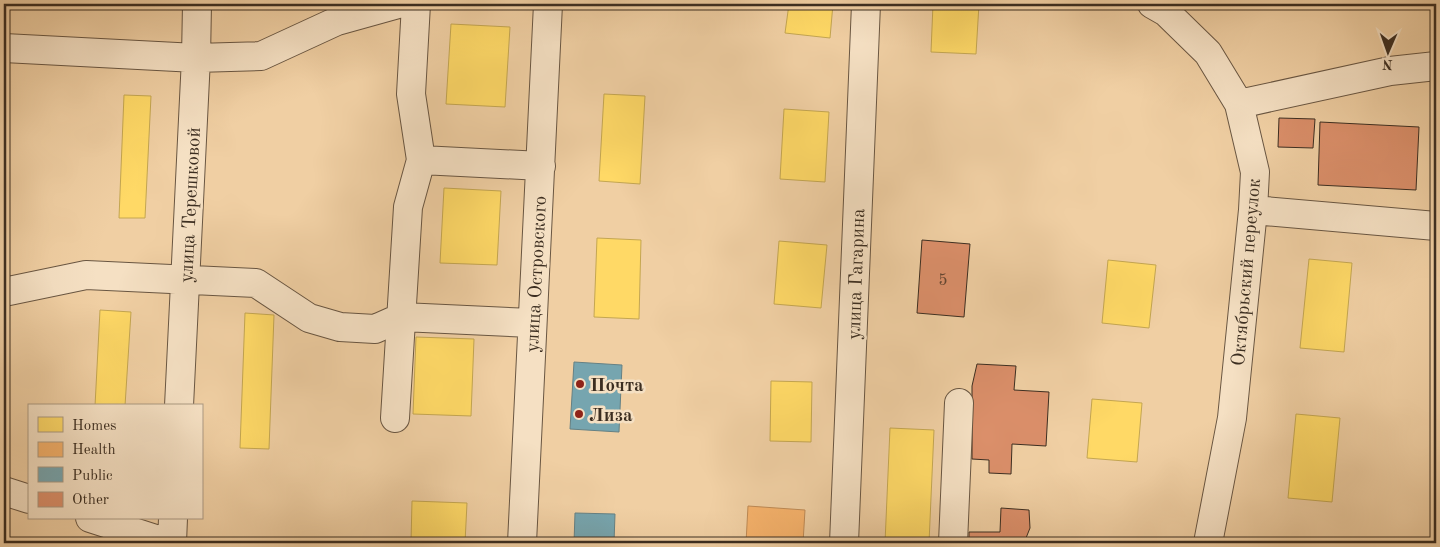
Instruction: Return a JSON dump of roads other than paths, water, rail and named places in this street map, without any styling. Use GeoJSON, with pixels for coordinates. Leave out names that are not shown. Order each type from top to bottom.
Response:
{"type":"FeatureCollection","features":[{"type":"Feature","properties":{"kind":"street","name":"улица Терешковой"},"geometry":{"type":"LineString","coordinates":[[179,404],[198,4]]}},
{"type":"Feature","properties":{"kind":"street"},"geometry":{"type":"LineString","coordinates":[[4,48],[196,58],[261,56],[337,21],[398,4]]}},
{"type":"Feature","properties":{"kind":"street"},"geometry":{"type":"LineString","coordinates":[[396,418],[408,207],[421,160],[411,94],[416,4]]}},
{"type":"Feature","properties":{"kind":"street","name":"улица Островского"},"geometry":{"type":"LineString","coordinates":[[522,543],[548,4]]}},
{"type":"Feature","properties":{"kind":"street","name":"улица Гагарина"},"geometry":{"type":"LineString","coordinates":[[844,543],[866,4]]}},
{"type":"Feature","properties":{"kind":"street","name":"Октябрьский переулок"},"geometry":{"type":"LineString","coordinates":[[1152,4],[1166,12],[1208,53],[1239,104],[1255,172],[1253,210],[1232,418],[1208,543]]}},
{"type":"Feature","properties":{"kind":"street"},"geometry":{"type":"LineString","coordinates":[[1239,104],[1390,71],[1436,66]]}},
{"type":"Feature","properties":{"kind":"street"},"geometry":{"type":"LineString","coordinates":[[421,160],[541,166]]}},
{"type":"Feature","properties":{"kind":"street"},"geometry":{"type":"LineString","coordinates":[[1253,210],[1436,226]]}},
{"type":"Feature","properties":{"kind":"street"},"geometry":{"type":"LineString","coordinates":[[4,292],[86,275],[256,283],[309,318],[340,327],[375,329],[402,317],[532,323]]}},
{"type":"Feature","properties":{"kind":"street"},"geometry":{"type":"LineString","coordinates":[[953,543],[959,403]]}},
{"type":"Feature","properties":{"kind":"street"},"geometry":{"type":"LineString","coordinates":[[4,491],[28,499]]}},
{"type":"Feature","properties":{"kind":"street"},"geometry":{"type":"LineString","coordinates":[[94,520],[123,535],[170,543],[173,520]]}},
{"type":"Feature","properties":{"kind":"place","name":"Почта"},"geometry":{"type":"Point","coordinates":[580,384]}},
{"type":"Feature","properties":{"kind":"place","name":"Лиза"},"geometry":{"type":"Point","coordinates":[579,414]}}]}
